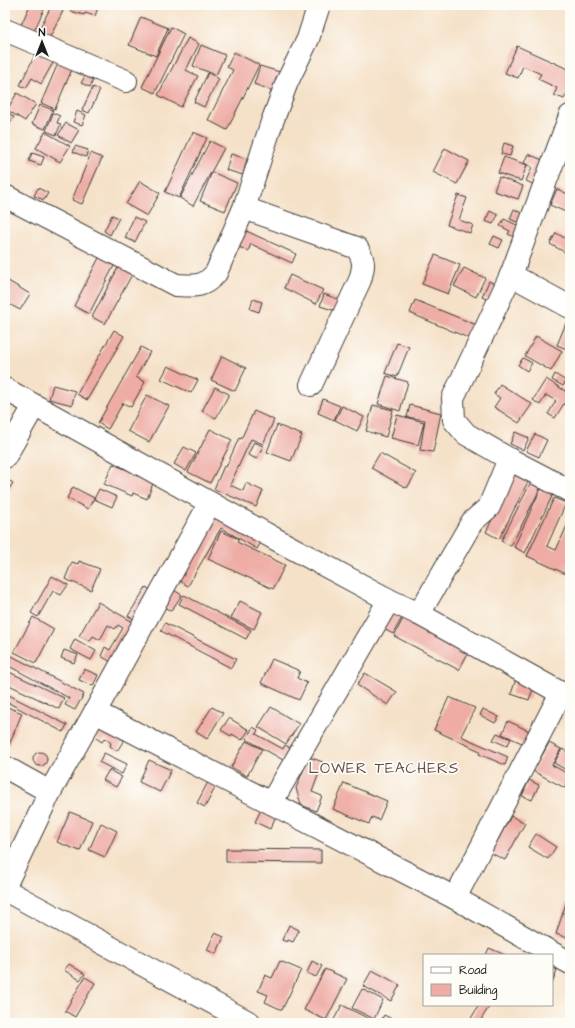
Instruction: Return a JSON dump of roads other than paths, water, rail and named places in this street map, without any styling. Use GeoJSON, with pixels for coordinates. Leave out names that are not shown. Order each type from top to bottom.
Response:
{"type":"FeatureCollection","features":[{"type":"Feature","properties":{"kind":"street"},"geometry":{"type":"LineString","coordinates":[[5,196],[176,285],[194,286],[209,282],[216,273],[244,208],[272,122],[287,82],[308,39],[319,5]]}},
{"type":"Feature","properties":{"kind":"street"},"geometry":{"type":"LineString","coordinates":[[5,30],[126,81]]}},
{"type":"Feature","properties":{"kind":"street"},"geometry":{"type":"LineString","coordinates":[[570,116],[565,145],[511,275],[453,398],[454,420],[466,434],[509,459],[570,491]]}},
{"type":"Feature","properties":{"kind":"street"},"geometry":{"type":"LineString","coordinates":[[244,208],[357,248],[361,255],[364,266],[360,280],[311,385]]}},
{"type":"Feature","properties":{"kind":"street"},"geometry":{"type":"LineString","coordinates":[[511,275],[570,307]]}},
{"type":"Feature","properties":{"kind":"street"},"geometry":{"type":"LineString","coordinates":[[5,389],[210,503],[389,600],[419,614],[565,695],[455,898]]}},
{"type":"Feature","properties":{"kind":"street"},"geometry":{"type":"LineString","coordinates":[[5,457],[34,406]]}},
{"type":"Feature","properties":{"kind":"street"},"geometry":{"type":"LineString","coordinates":[[419,614],[472,522],[489,507],[509,459]]}},
{"type":"Feature","properties":{"kind":"street"},"geometry":{"type":"LineString","coordinates":[[5,886],[50,792],[210,503]]}},
{"type":"Feature","properties":{"kind":"street"},"geometry":{"type":"LineString","coordinates":[[271,803],[389,600]]}},
{"type":"Feature","properties":{"kind":"street"},"geometry":{"type":"LineString","coordinates":[[95,712],[455,898],[553,954]]}},
{"type":"Feature","properties":{"kind":"street"},"geometry":{"type":"LineString","coordinates":[[5,767],[50,792]]}},
{"type":"Feature","properties":{"kind":"street"},"geometry":{"type":"LineString","coordinates":[[5,890],[250,1023]]}},
{"type":"Feature","properties":{"kind":"street"},"geometry":{"type":"LineString","coordinates":[[553,954],[570,964]]}},
{"type":"Feature","properties":{"kind":"district","name":"LOWER TEACHERS"},"geometry":{"type":"Point","coordinates":[384,768]}}]}
